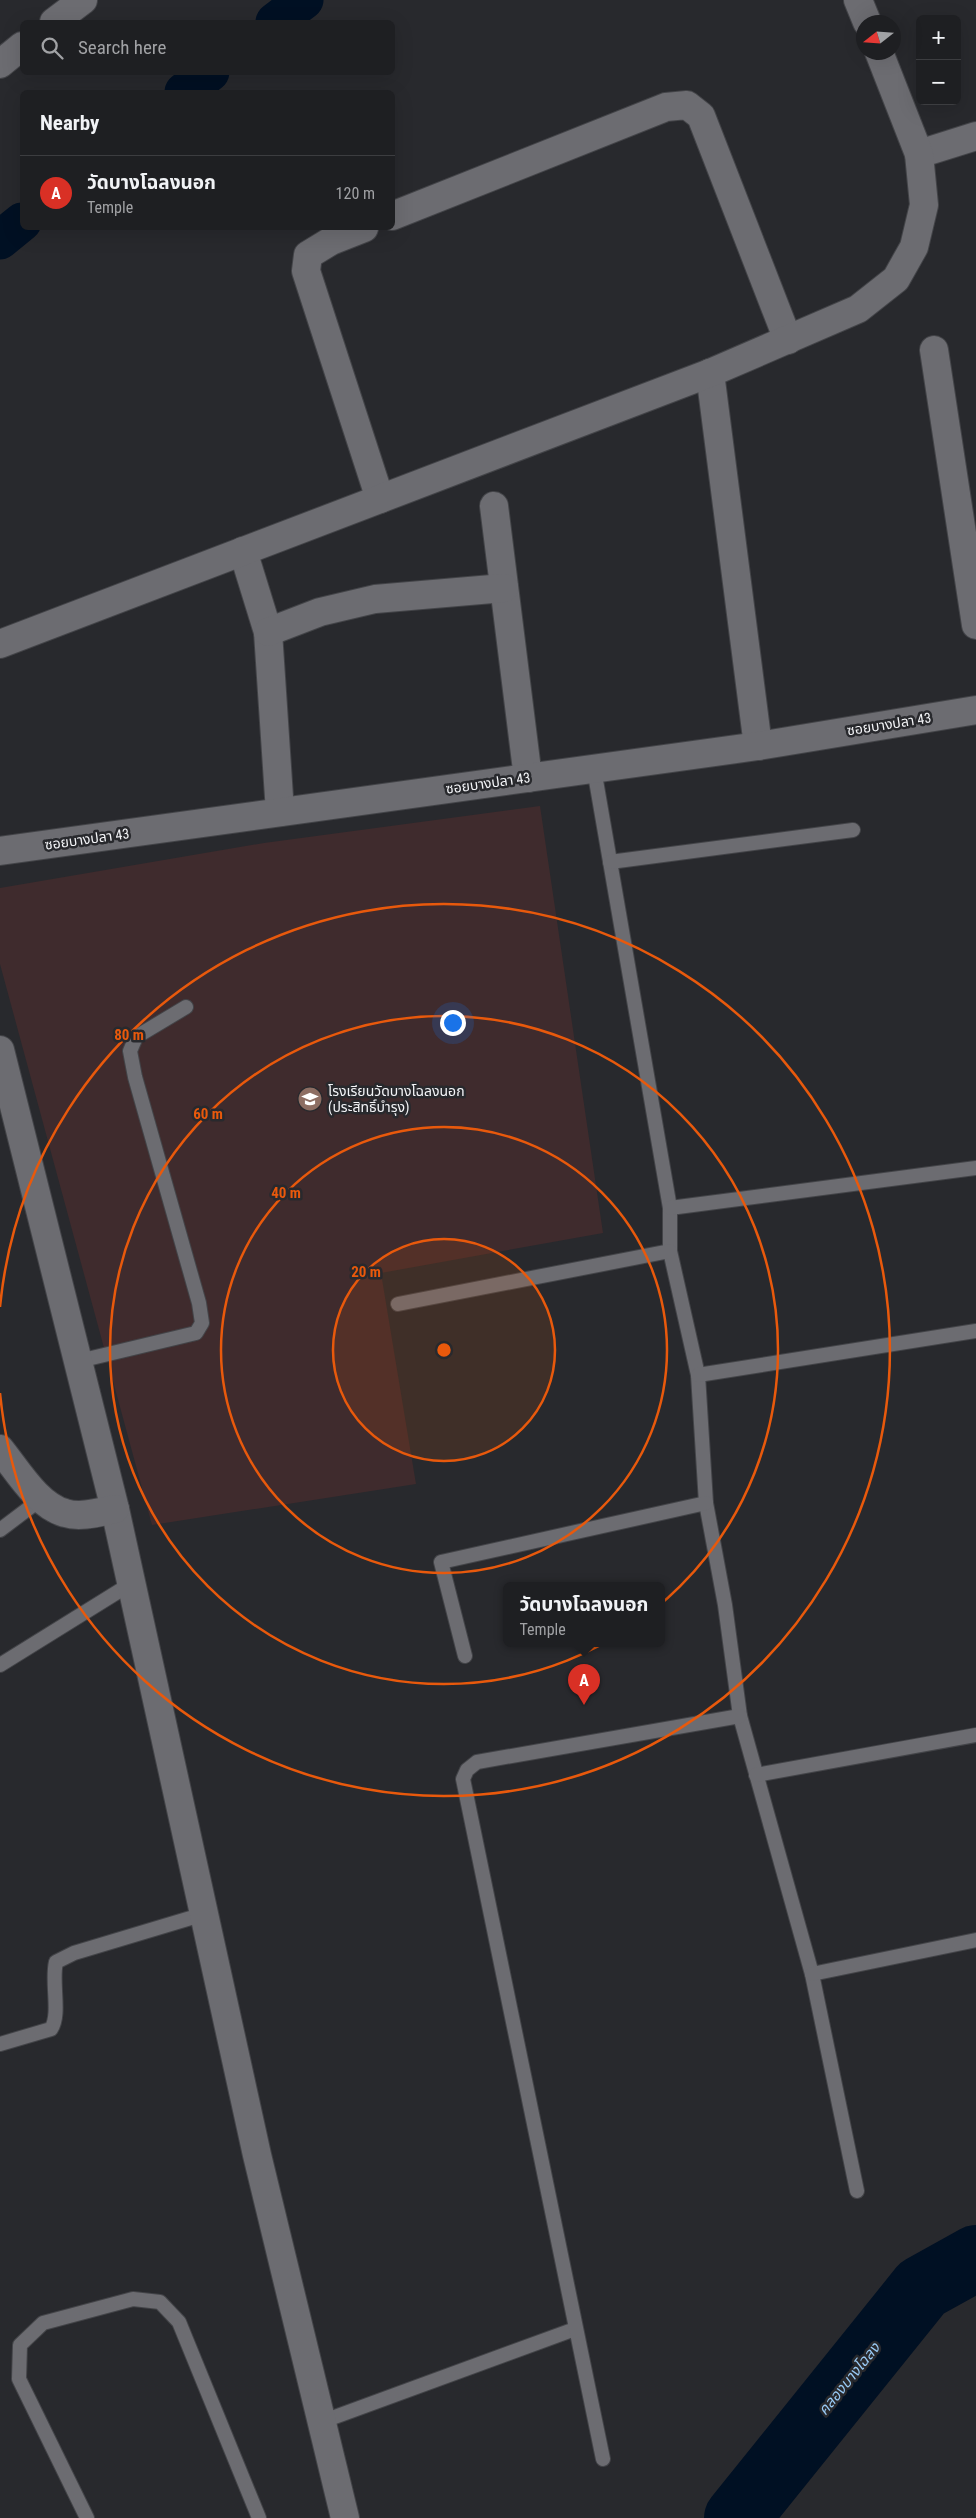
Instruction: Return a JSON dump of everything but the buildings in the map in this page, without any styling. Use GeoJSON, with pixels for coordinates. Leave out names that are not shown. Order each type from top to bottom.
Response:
{"type":"FeatureCollection","features":[{"type":"Feature","properties":{"kind":"street"},"geometry":{"type":"LineString","coordinates":[[57,20],[83,0]]}},
{"type":"Feature","properties":{"kind":"street"},"geometry":{"type":"LineString","coordinates":[[858,0],[864,15]]}},
{"type":"Feature","properties":{"kind":"street"},"geometry":{"type":"LineString","coordinates":[[0,64],[20,48]]}},
{"type":"Feature","properties":{"kind":"street"},"geometry":{"type":"LineString","coordinates":[[0,644],[710,373],[858,309],[896,279],[914,248],[924,205],[919,154],[882,60]]}},
{"type":"Feature","properties":{"kind":"street"},"geometry":{"type":"LineString","coordinates":[[395,215],[666,107],[687,105],[701,116],[788,340]]}},
{"type":"Feature","properties":{"kind":"street"},"geometry":{"type":"LineString","coordinates":[[919,154],[976,136]]}},
{"type":"Feature","properties":{"kind":"street"},"geometry":{"type":"LineString","coordinates":[[359,230],[331,241],[308,255],[306,271],[380,499]]}},
{"type":"Feature","properties":{"kind":"street"},"geometry":{"type":"LineString","coordinates":[[934,350],[976,625]]}},
{"type":"Feature","properties":{"kind":"street"},"geometry":{"type":"LineString","coordinates":[[710,373],[758,746]]}},
{"type":"Feature","properties":{"kind":"street"},"geometry":{"type":"LineString","coordinates":[[494,506],[528,778]]}},
{"type":"Feature","properties":{"kind":"street"},"geometry":{"type":"LineString","coordinates":[[243,551],[268,632],[280,812]]}},
{"type":"Feature","properties":{"kind":"street"},"geometry":{"type":"LineString","coordinates":[[268,632],[320,612],[375,599],[504,588]]}},
{"type":"Feature","properties":{"kind":"street","name":"ซอยบางปลา 43"},"geometry":{"type":"LineString","coordinates":[[0,851],[758,746],[976,710]]}},
{"type":"Feature","properties":{"kind":"street"},"geometry":{"type":"LineString","coordinates":[[0,1050],[80,1361],[115,1509],[257,2155],[345,2518]]}},
{"type":"Feature","properties":{"kind":"street"},"geometry":{"type":"LineString","coordinates":[[0,1449],[41,1499],[65,1513],[89,1514],[115,1509]]}},
{"type":"Feature","properties":{"kind":"lane"},"geometry":{"type":"LineString","coordinates":[[594,769],[670,1208],[670,1252],[698,1375],[706,1503],[725,1605],[740,1716],[812,1974],[856,2191]]}},
{"type":"Feature","properties":{"kind":"lane"},"geometry":{"type":"LineString","coordinates":[[610,862],[853,830]]}},
{"type":"Feature","properties":{"kind":"lane"},"geometry":{"type":"LineString","coordinates":[[80,1361],[196,1332],[202,1323],[200,1303],[135,1077],[130,1051],[136,1037],[186,1007]]}},
{"type":"Feature","properties":{"kind":"lane"},"geometry":{"type":"LineString","coordinates":[[670,1208],[976,1168]]}},
{"type":"Feature","properties":{"kind":"lane"},"geometry":{"type":"LineString","coordinates":[[398,1304],[670,1252]]}},
{"type":"Feature","properties":{"kind":"lane"},"geometry":{"type":"LineString","coordinates":[[698,1375],[976,1331]]}},
{"type":"Feature","properties":{"kind":"lane"},"geometry":{"type":"LineString","coordinates":[[0,1530],[41,1499]]}},
{"type":"Feature","properties":{"kind":"lane"},"geometry":{"type":"LineString","coordinates":[[465,1656],[441,1562],[706,1503]]}},
{"type":"Feature","properties":{"kind":"lane"},"geometry":{"type":"LineString","coordinates":[[0,1665],[132,1582]]}},
{"type":"Feature","properties":{"kind":"lane"},"geometry":{"type":"LineString","coordinates":[[603,2459],[463,1779],[467,1770],[477,1762],[740,1716]]}},
{"type":"Feature","properties":{"kind":"lane"},"geometry":{"type":"LineString","coordinates":[[756,1775],[976,1735]]}},
{"type":"Feature","properties":{"kind":"lane"},"geometry":{"type":"LineString","coordinates":[[0,2044],[51,2029],[56,2021],[52,1975],[56,1962],[74,1953],[204,1914]]}},
{"type":"Feature","properties":{"kind":"lane"},"geometry":{"type":"LineString","coordinates":[[812,1974],[976,1940]]}},
{"type":"Feature","properties":{"kind":"lane"},"geometry":{"type":"LineString","coordinates":[[88,2518],[19,2380],[20,2345],[43,2323],[133,2299],[160,2302],[179,2322],[259,2518]]}},
{"type":"Feature","properties":{"kind":"lane"},"geometry":{"type":"LineString","coordinates":[[321,2422],[575,2329]]}},
{"type":"Feature","properties":{"kind":"shaded area","name":"โรงเรียนวัดบางโฉลงนอก (ประสิทธิ์บำรุง)"},"geometry":{"type":"Polygon","coordinates":[[[540,806],[603,1233],[381,1273],[416,1484],[152,1525],[0,964],[0,888],[264,843],[540,806]]]}},
{"type":"Feature","properties":{"kind":"waterway"},"geometry":{"type":"LineString","coordinates":[[278,20],[304,0]]}},
{"type":"Feature","properties":{"kind":"waterway"},"geometry":{"type":"LineString","coordinates":[[187,90],[206,75]]}},
{"type":"Feature","properties":{"kind":"waterway"},"geometry":{"type":"LineString","coordinates":[[0,240],[20,224]]}},
{"type":"Feature","properties":{"kind":"waterway","name":"คลองบางโฉลง"},"geometry":{"type":"LineString","coordinates":[[737,2518],[922,2288],[976,2258]]}},
{"type":"Feature","properties":{"kind":"place","name":"โรงเรียนวัดบางโฉลงนอก (ประสิทธิ์บำรุง)"},"geometry":{"type":"Point","coordinates":[310,1099]}},
{"type":"Feature","properties":{"kind":"place","name":"วัดบางโฉลงนอก"},"geometry":{"type":"Point","coordinates":[584,1705]}}]}
